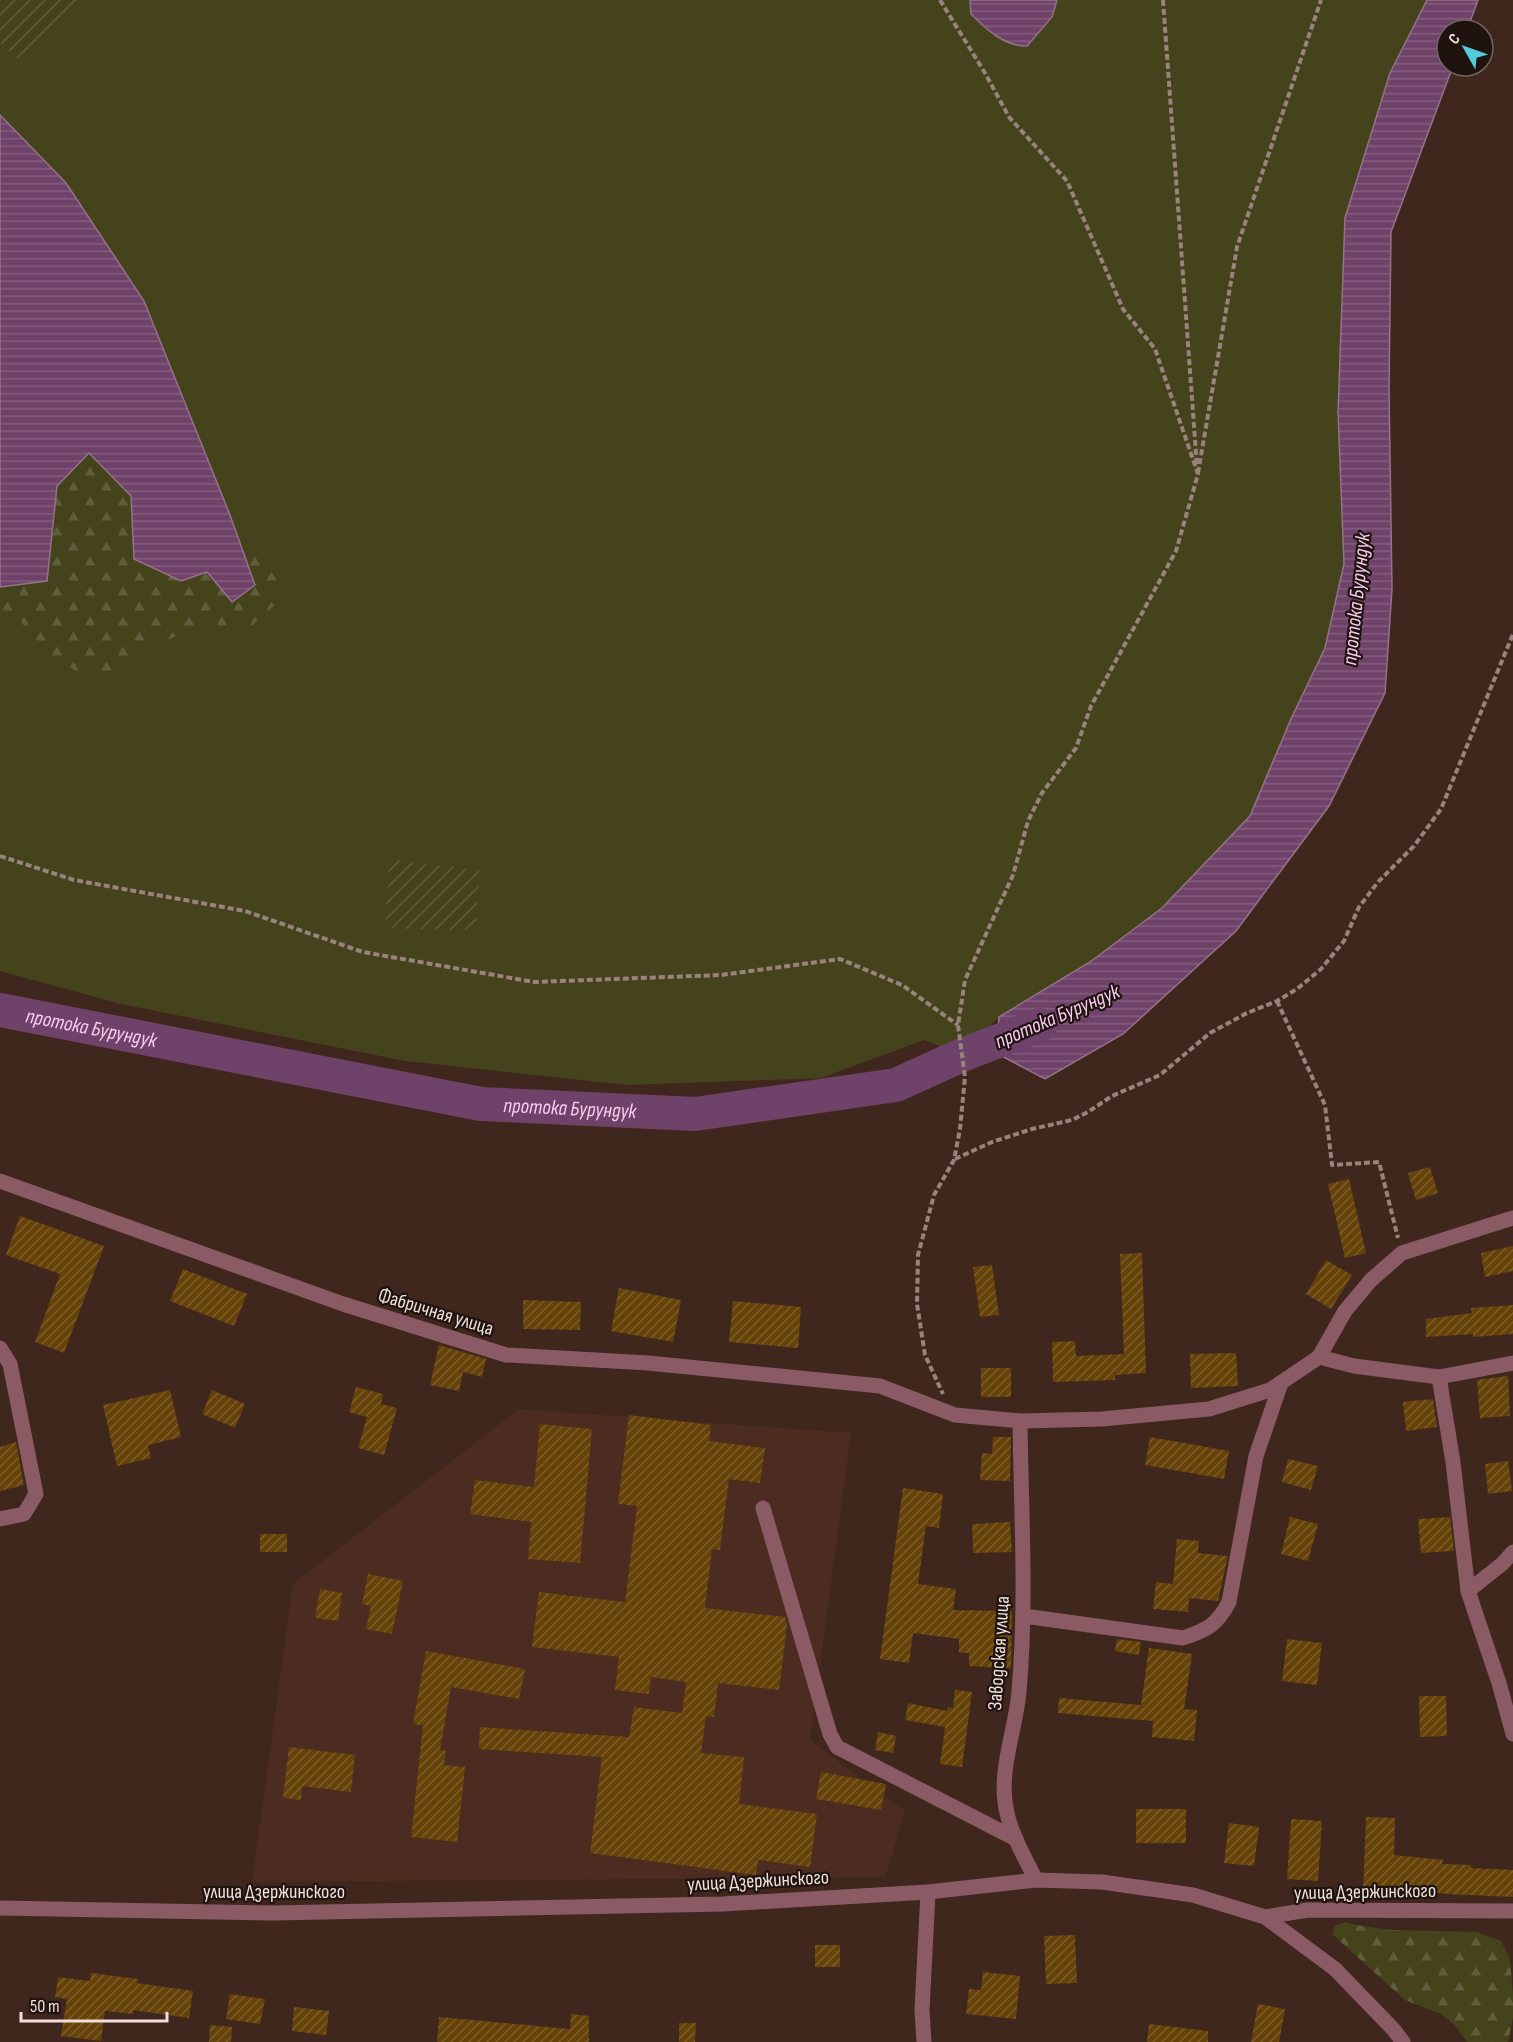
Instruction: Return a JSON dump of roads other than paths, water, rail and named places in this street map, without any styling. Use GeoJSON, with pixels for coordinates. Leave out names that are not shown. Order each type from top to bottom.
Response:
{"type":"FeatureCollection","features":[{"type":"Feature","properties":{"kind":"street","name":"Фабричная улица"},"geometry":{"type":"LineString","coordinates":[[0,1181],[344,1304],[506,1355],[648,1363],[880,1386],[955,1415],[1020,1421]]}},
{"type":"Feature","properties":{"kind":"street"},"geometry":{"type":"LineString","coordinates":[[1020,1421],[1102,1419],[1209,1409],[1270,1390],[1319,1357],[1344,1311],[1371,1280],[1402,1253],[1513,1218]]}},
{"type":"Feature","properties":{"kind":"street"},"geometry":{"type":"LineString","coordinates":[[0,1348],[10,1364],[36,1494],[24,1514],[0,1520]]}},
{"type":"Feature","properties":{"kind":"street"},"geometry":{"type":"LineString","coordinates":[[1319,1357],[1354,1366],[1439,1377],[1513,1363]]}},
{"type":"Feature","properties":{"kind":"street"},"geometry":{"type":"LineString","coordinates":[[1439,1377],[1453,1462],[1468,1591],[1499,1683],[1513,1734]]}},
{"type":"Feature","properties":{"kind":"street"},"geometry":{"type":"LineString","coordinates":[[1024,1616],[1184,1638],[1213,1625],[1230,1602],[1256,1456],[1281,1383]]}},
{"type":"Feature","properties":{"kind":"street","name":"Заводская улица"},"geometry":{"type":"LineString","coordinates":[[1020,1421],[1024,1616],[1019,1693],[1004,1785],[1006,1812],[1036,1880]]}},
{"type":"Feature","properties":{"kind":"street"},"geometry":{"type":"LineString","coordinates":[[763,1508],[830,1734],[837,1747],[1016,1839]]}},
{"type":"Feature","properties":{"kind":"street"},"geometry":{"type":"LineString","coordinates":[[1468,1591],[1510,1560]]}},
{"type":"Feature","properties":{"kind":"street","name":"улица Дзержинского"},"geometry":{"type":"LineString","coordinates":[[0,1908],[273,1913],[478,1911],[723,1904],[928,1892],[1036,1880],[1102,1882],[1193,1895],[1265,1917],[1308,1910],[1513,1911]]}},
{"type":"Feature","properties":{"kind":"street"},"geometry":{"type":"LineString","coordinates":[[924,2042],[922,2010],[928,1892]]}},
{"type":"Feature","properties":{"kind":"street"},"geometry":{"type":"LineString","coordinates":[[1265,1917],[1335,1969],[1399,2036]]}},
{"type":"Feature","properties":{"kind":"water"},"geometry":{"type":"Polygon","coordinates":[[[970,0],[1057,0],[1052,17],[1027,46],[1003,40],[990,31],[971,14],[970,0]]]}},
{"type":"Feature","properties":{"kind":"water"},"geometry":{"type":"Polygon","coordinates":[[[1427,0],[1478,0],[1471,18],[1435,18],[1435,78],[1449,78],[1391,232],[1389,389],[1392,589],[1385,693],[1329,806],[1236,931],[1123,1034],[1045,1079],[996,1053],[999,1017],[1090,962],[1162,908],[1250,816],[1291,719],[1325,648],[1344,564],[1338,412],[1345,218],[1390,73],[1427,0]]]}},
{"type":"Feature","properties":{"kind":"water"},"geometry":{"type":"Polygon","coordinates":[[[0,115],[66,183],[144,301],[230,515],[255,585],[232,602],[207,572],[181,581],[134,559],[131,496],[89,453],[57,486],[47,581],[0,587],[0,115]]]}},
{"type":"Feature","properties":{"kind":"waterway","name":"протока Бурундук"},"geometry":{"type":"LineString","coordinates":[[0,1010],[481,1104],[695,1114],[896,1085],[962,1055],[1040,1025]]}}]}
